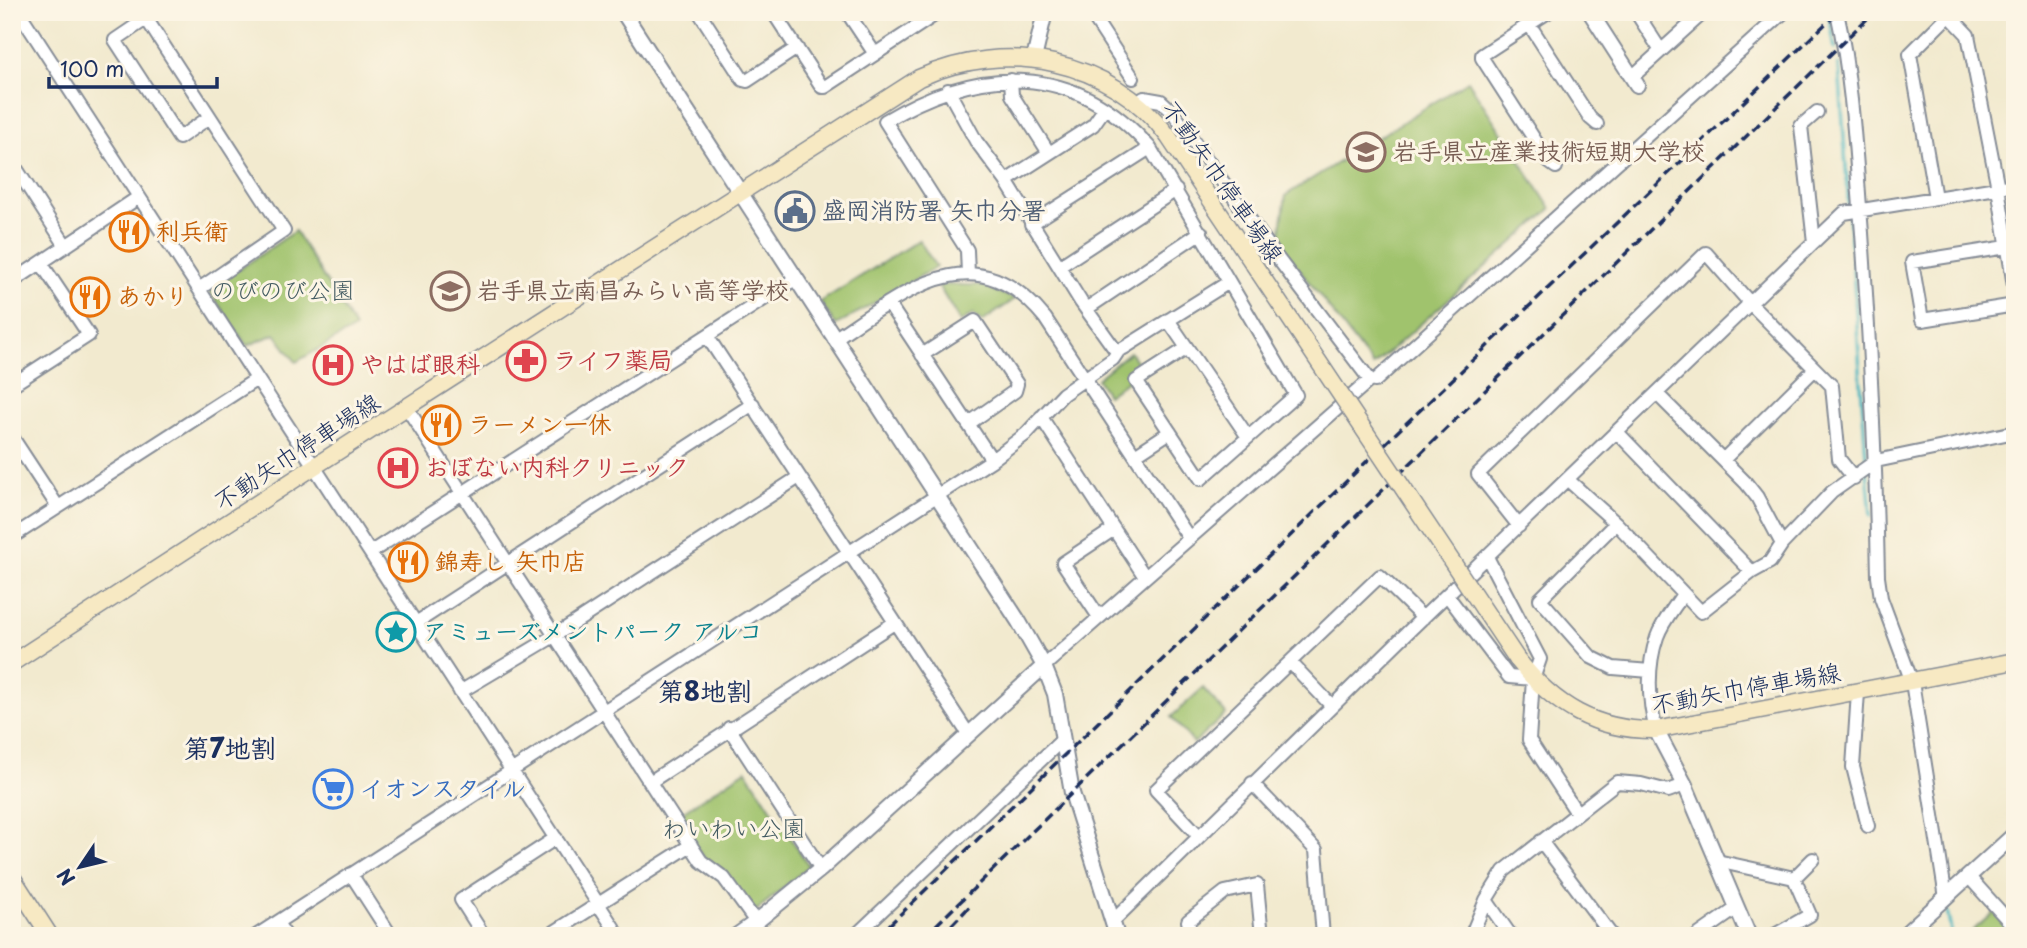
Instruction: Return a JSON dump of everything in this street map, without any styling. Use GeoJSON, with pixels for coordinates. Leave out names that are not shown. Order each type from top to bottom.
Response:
{"type":"FeatureCollection","features":[{"type":"Feature","properties":{"kind":"main road","name":"不動矢巾停車場線"},"geometry":{"type":"LineString","coordinates":[[12,663],[905,87],[931,73],[976,60],[1014,57],[1067,66],[1106,82],[1136,103],[1168,136],[1517,659],[1533,679],[1579,714],[1604,725],[1631,730],[1656,730],[2015,661]]}},
{"type":"Feature","properties":{"kind":"main road"},"geometry":{"type":"LineString","coordinates":[[12,877],[50,936]]}},
{"type":"Feature","properties":{"kind":"street"},"geometry":{"type":"LineString","coordinates":[[19,12],[619,936]]}},
{"type":"Feature","properties":{"kind":"street"},"geometry":{"type":"LineString","coordinates":[[623,12],[1044,666],[1055,694],[1072,793],[1114,929]]}},
{"type":"Feature","properties":{"kind":"street"},"geometry":{"type":"LineString","coordinates":[[699,12],[743,80],[747,81],[797,48]]}},
{"type":"Feature","properties":{"kind":"street"},"geometry":{"type":"LineString","coordinates":[[773,12],[825,87],[939,12]]}},
{"type":"Feature","properties":{"kind":"street"},"geometry":{"type":"LineString","coordinates":[[847,12],[875,54]]}},
{"type":"Feature","properties":{"kind":"street"},"geometry":{"type":"LineString","coordinates":[[1034,59],[1045,12]]}},
{"type":"Feature","properties":{"kind":"street"},"geometry":{"type":"LineString","coordinates":[[1090,12],[1133,78]]}},
{"type":"Feature","properties":{"kind":"street"},"geometry":{"type":"LineString","coordinates":[[1548,12],[1482,55],[1482,58],[1549,162],[1556,167]]}},
{"type":"Feature","properties":{"kind":"street"},"geometry":{"type":"LineString","coordinates":[[1590,12],[1635,81],[1661,51],[1704,12]]}},
{"type":"Feature","properties":{"kind":"street"},"geometry":{"type":"LineString","coordinates":[[1653,12],[1639,17],[1661,51]]}},
{"type":"Feature","properties":{"kind":"street"},"geometry":{"type":"LineString","coordinates":[[736,936],[821,869],[1189,537],[1370,380],[1375,381],[1784,12]]}},
{"type":"Feature","properties":{"kind":"street"},"geometry":{"type":"LineString","coordinates":[[1838,12],[1847,66],[1866,469],[1878,577],[1881,598],[1912,682],[1945,898]]}},
{"type":"Feature","properties":{"kind":"street"},"geometry":{"type":"LineString","coordinates":[[1935,198],[1910,54],[1951,14],[1968,35],[2015,292]]}},
{"type":"Feature","properties":{"kind":"street"},"geometry":{"type":"LineString","coordinates":[[199,289],[284,231],[210,117],[144,16],[115,40],[179,138],[210,117]]}},
{"type":"Feature","properties":{"kind":"street"},"geometry":{"type":"LineString","coordinates":[[1529,24],[1597,124]]}},
{"type":"Feature","properties":{"kind":"street"},"geometry":{"type":"LineString","coordinates":[[968,274],[967,250],[886,121],[948,90],[994,80],[1038,82],[1059,87],[1093,100],[1105,108],[1132,128],[1150,148],[1296,395],[1201,479],[1136,381],[1187,348]]}},
{"type":"Feature","properties":{"kind":"street"},"geometry":{"type":"LineString","coordinates":[[1011,80],[1012,95],[1049,153]]}},
{"type":"Feature","properties":{"kind":"street"},"geometry":{"type":"LineString","coordinates":[[948,90],[976,141],[1006,181],[1031,225],[1086,309],[1114,348],[1119,350]]}},
{"type":"Feature","properties":{"kind":"street"},"geometry":{"type":"LineString","coordinates":[[1136,103],[1144,98],[1160,101],[1172,111],[1276,256],[1370,380]]}},
{"type":"Feature","properties":{"kind":"street"},"geometry":{"type":"LineString","coordinates":[[1006,181],[1093,125],[1105,108]]}},
{"type":"Feature","properties":{"kind":"street"},"geometry":{"type":"LineString","coordinates":[[1814,242],[1801,127],[1816,112]]}},
{"type":"Feature","properties":{"kind":"street"},"geometry":{"type":"LineString","coordinates":[[1031,225],[1150,148]]}},
{"type":"Feature","properties":{"kind":"street"},"geometry":{"type":"LineString","coordinates":[[12,162],[66,246]]}},
{"type":"Feature","properties":{"kind":"street"},"geometry":{"type":"LineString","coordinates":[[1114,929],[1199,836],[1252,783],[1814,242],[1852,211],[2015,185]]}},
{"type":"Feature","properties":{"kind":"street"},"geometry":{"type":"LineString","coordinates":[[1060,266],[1176,190]]}},
{"type":"Feature","properties":{"kind":"street"},"geometry":{"type":"LineString","coordinates":[[12,282],[139,197]]}},
{"type":"Feature","properties":{"kind":"street"},"geometry":{"type":"LineString","coordinates":[[1086,309],[1201,232]]}},
{"type":"Feature","properties":{"kind":"street"},"geometry":{"type":"LineString","coordinates":[[2007,247],[1912,262],[1922,320],[2015,305]]}},
{"type":"Feature","properties":{"kind":"street"},"geometry":{"type":"LineString","coordinates":[[1519,526],[1478,474],[1706,253],[1750,303],[1832,386],[1839,459],[1866,469]]}},
{"type":"Feature","properties":{"kind":"street"},"geometry":{"type":"LineString","coordinates":[[12,385],[89,335],[41,263]]}},
{"type":"Feature","properties":{"kind":"street"},"geometry":{"type":"LineString","coordinates":[[834,339],[888,303],[932,279],[968,274],[1003,283],[1033,304],[1189,537]]}},
{"type":"Feature","properties":{"kind":"street"},"geometry":{"type":"LineString","coordinates":[[371,552],[795,279]]}},
{"type":"Feature","properties":{"kind":"street"},"geometry":{"type":"LineString","coordinates":[[256,936],[937,497],[1026,434],[1063,394],[1113,359],[1119,350],[1229,282]]}},
{"type":"Feature","properties":{"kind":"street"},"geometry":{"type":"LineString","coordinates":[[888,303],[992,460]]}},
{"type":"Feature","properties":{"kind":"street"},"geometry":{"type":"LineString","coordinates":[[922,355],[975,320],[1017,384],[1015,391],[968,424]]}},
{"type":"Feature","properties":{"kind":"street"},"geometry":{"type":"LineString","coordinates":[[1168,320],[1248,437]]}},
{"type":"Feature","properties":{"kind":"street"},"geometry":{"type":"LineString","coordinates":[[707,336],[969,735]]}},
{"type":"Feature","properties":{"kind":"street"},"geometry":{"type":"LineString","coordinates":[[1723,460],[1815,369]]}},
{"type":"Feature","properties":{"kind":"street"},"geometry":{"type":"LineString","coordinates":[[12,537],[257,379]]}},
{"type":"Feature","properties":{"kind":"street"},"geometry":{"type":"LineString","coordinates":[[1657,394],[1757,497],[1782,544]]}},
{"type":"Feature","properties":{"kind":"street"},"geometry":{"type":"LineString","coordinates":[[416,623],[753,404]]}},
{"type":"Feature","properties":{"kind":"street"},"geometry":{"type":"LineString","coordinates":[[407,408],[701,860],[724,878],[757,922]]}},
{"type":"Feature","properties":{"kind":"street"},"geometry":{"type":"LineString","coordinates":[[1041,417],[1145,577]]}},
{"type":"Feature","properties":{"kind":"street"},"geometry":{"type":"LineString","coordinates":[[1135,455],[1170,432]]}},
{"type":"Feature","properties":{"kind":"street"},"geometry":{"type":"LineString","coordinates":[[1618,432],[1752,572]]}},
{"type":"Feature","properties":{"kind":"street"},"geometry":{"type":"LineString","coordinates":[[1568,480],[1616,523],[1702,612],[1752,572],[1770,562],[1782,544],[1832,492],[1866,469],[2015,432]]}},
{"type":"Feature","properties":{"kind":"street"},"geometry":{"type":"LineString","coordinates":[[12,437],[58,507]]}},
{"type":"Feature","properties":{"kind":"street"},"geometry":{"type":"LineString","coordinates":[[460,691],[554,636],[799,477]]}},
{"type":"Feature","properties":{"kind":"street"},"geometry":{"type":"LineString","coordinates":[[1616,523],[1540,599],[1591,657],[1613,668],[1650,671]]}},
{"type":"Feature","properties":{"kind":"street"},"geometry":{"type":"LineString","coordinates":[[1099,617],[1063,563],[1114,529]]}},
{"type":"Feature","properties":{"kind":"street"},"geometry":{"type":"LineString","coordinates":[[1487,557],[1540,659],[1533,679],[1530,740],[1577,813]]}},
{"type":"Feature","properties":{"kind":"street"},"geometry":{"type":"LineString","coordinates":[[1199,836],[1156,790],[1380,576],[1423,618]]}},
{"type":"Feature","properties":{"kind":"street"},"geometry":{"type":"LineString","coordinates":[[1684,594],[1657,635],[1650,671],[1652,718],[1685,785],[1749,936]]}},
{"type":"Feature","properties":{"kind":"street"},"geometry":{"type":"LineString","coordinates":[[1447,595],[1509,677],[1533,679]]}},
{"type":"Feature","properties":{"kind":"street"},"geometry":{"type":"LineString","coordinates":[[650,782],[894,623]]}},
{"type":"Feature","properties":{"kind":"street"},"geometry":{"type":"LineString","coordinates":[[1290,662],[1332,706]]}},
{"type":"Feature","properties":{"kind":"street"},"geometry":{"type":"LineString","coordinates":[[1858,692],[1853,767],[1868,826]]}},
{"type":"Feature","properties":{"kind":"street"},"geometry":{"type":"LineString","coordinates":[[730,728],[821,869]]}},
{"type":"Feature","properties":{"kind":"street"},"geometry":{"type":"LineString","coordinates":[[855,936],[1062,740]]}},
{"type":"Feature","properties":{"kind":"street"},"geometry":{"type":"LineString","coordinates":[[1471,936],[1486,900],[1504,871],[1617,782],[1641,784],[1668,791],[1685,785]]}},
{"type":"Feature","properties":{"kind":"street"},"geometry":{"type":"LineString","coordinates":[[1252,783],[1316,850],[1323,936]]}},
{"type":"Feature","properties":{"kind":"street"},"geometry":{"type":"LineString","coordinates":[[1903,936],[2015,834]]}},
{"type":"Feature","properties":{"kind":"street"},"geometry":{"type":"LineString","coordinates":[[484,936],[461,900],[556,838]]}},
{"type":"Feature","properties":{"kind":"street"},"geometry":{"type":"LineString","coordinates":[[1541,841],[1612,936]]}},
{"type":"Feature","properties":{"kind":"street"},"geometry":{"type":"LineString","coordinates":[[548,936],[691,845]]}},
{"type":"Feature","properties":{"kind":"street"},"geometry":{"type":"LineString","coordinates":[[1794,878],[1812,859]]}},
{"type":"Feature","properties":{"kind":"street"},"geometry":{"type":"LineString","coordinates":[[1717,861],[1794,878]]}},
{"type":"Feature","properties":{"kind":"street"},"geometry":{"type":"LineString","coordinates":[[351,874],[391,936]]}},
{"type":"Feature","properties":{"kind":"street"},"geometry":{"type":"LineString","coordinates":[[1969,877],[2015,928]]}},
{"type":"Feature","properties":{"kind":"street"},"geometry":{"type":"LineString","coordinates":[[1773,936],[1810,915],[1794,878]]}},
{"type":"Feature","properties":{"kind":"street"},"geometry":{"type":"LineString","coordinates":[[1191,936],[1188,921],[1225,892],[1257,885],[1262,936]]}},
{"type":"Feature","properties":{"kind":"street"},"geometry":{"type":"LineString","coordinates":[[1486,900],[1511,936]]}},
{"type":"Feature","properties":{"kind":"street"},"geometry":{"type":"LineString","coordinates":[[1696,936],[1737,908]]}},
{"type":"Feature","properties":{"kind":"street"},"geometry":{"type":"LineString","coordinates":[[277,923],[286,936]]}},
{"type":"Feature","properties":{"kind":"green space"},"geometry":{"type":"Polygon","coordinates":[[[1468,81],[1551,209],[1373,366],[1279,242],[1286,195],[1468,81]]]}},
{"type":"Feature","properties":{"kind":"green space","name":"のびのび公園"},"geometry":{"type":"Polygon","coordinates":[[[295,231],[355,328],[296,362],[275,334],[247,346],[209,290],[295,231]]]}},
{"type":"Feature","properties":{"kind":"green space"},"geometry":{"type":"Polygon","coordinates":[[[919,240],[936,267],[836,325],[820,302],[919,240]]]}},
{"type":"Feature","properties":{"kind":"green space"},"geometry":{"type":"Polygon","coordinates":[[[938,285],[981,285],[1015,299],[982,322],[973,314],[960,322],[938,285]]]}},
{"type":"Feature","properties":{"kind":"green space"},"geometry":{"type":"Polygon","coordinates":[[[1130,352],[1142,370],[1107,395],[1097,379],[1130,352]]]}},
{"type":"Feature","properties":{"kind":"green space"},"geometry":{"type":"Polygon","coordinates":[[[1203,688],[1226,714],[1194,743],[1171,717],[1203,688]]]}},
{"type":"Feature","properties":{"kind":"green space","name":"わいわい公園"},"geometry":{"type":"Polygon","coordinates":[[[746,770],[809,866],[756,911],[715,866],[705,859],[673,818],[746,770]]]}},
{"type":"Feature","properties":{"kind":"green space"},"geometry":{"type":"Polygon","coordinates":[[[1994,912],[2014,936],[1967,936],[1994,912]]]}},
{"type":"Feature","properties":{"kind":"waterway"},"geometry":{"type":"LineString","coordinates":[[1829,12],[1835,49]]}},
{"type":"Feature","properties":{"kind":"waterway"},"geometry":{"type":"LineString","coordinates":[[1839,65],[1866,457]]}},
{"type":"Feature","properties":{"kind":"waterway"},"geometry":{"type":"LineString","coordinates":[[1867,471],[1871,515]]}},
{"type":"Feature","properties":{"kind":"waterway"},"geometry":{"type":"LineString","coordinates":[[1947,911],[1952,936]]}},
{"type":"Feature","properties":{"kind":"railway"},"geometry":{"type":"LineString","coordinates":[[878,936],[1393,436],[1838,12]]}},
{"type":"Feature","properties":{"kind":"railway"},"geometry":{"type":"LineString","coordinates":[[925,936],[1874,12]]}},
{"type":"Feature","properties":{"kind":"railway"},"geometry":{"type":"LineString","coordinates":[[941,936],[970,906]]}},
{"type":"Feature","properties":{"kind":"place","name":"岩手県立産業技術短期大学校"},"geometry":{"type":"Point","coordinates":[1366,152]}},
{"type":"Feature","properties":{"kind":"place","name":"盛岡消防署 矢巾分署"},"geometry":{"type":"Point","coordinates":[795,211]}},
{"type":"Feature","properties":{"kind":"place","name":"利兵衛"},"geometry":{"type":"Point","coordinates":[129,232]}},
{"type":"Feature","properties":{"kind":"place","name":"岩手県立南昌みらい高等学校"},"geometry":{"type":"Point","coordinates":[450,291]}},
{"type":"Feature","properties":{"kind":"place","name":"あかり"},"geometry":{"type":"Point","coordinates":[90,297]}},
{"type":"Feature","properties":{"kind":"place","name":"ライフ薬局"},"geometry":{"type":"Point","coordinates":[526,361]}},
{"type":"Feature","properties":{"kind":"place","name":"やはば眼科"},"geometry":{"type":"Point","coordinates":[333,365]}},
{"type":"Feature","properties":{"kind":"place","name":"ラーメン一休"},"geometry":{"type":"Point","coordinates":[441,425]}},
{"type":"Feature","properties":{"kind":"place","name":"おぼない内科クリニック"},"geometry":{"type":"Point","coordinates":[398,468]}},
{"type":"Feature","properties":{"kind":"place","name":"錦寿し 矢巾店"},"geometry":{"type":"Point","coordinates":[408,562]}},
{"type":"Feature","properties":{"kind":"place","name":"アミューズメントパーク アルコ"},"geometry":{"type":"Point","coordinates":[396,632]}},
{"type":"Feature","properties":{"kind":"place","name":"イオンスタイル"},"geometry":{"type":"Point","coordinates":[333,789]}},
{"type":"Feature","properties":{"kind":"district","name":"第8地割"},"geometry":{"type":"Point","coordinates":[705,692]}},
{"type":"Feature","properties":{"kind":"district","name":"第7地割"},"geometry":{"type":"Point","coordinates":[230,749]}}]}
